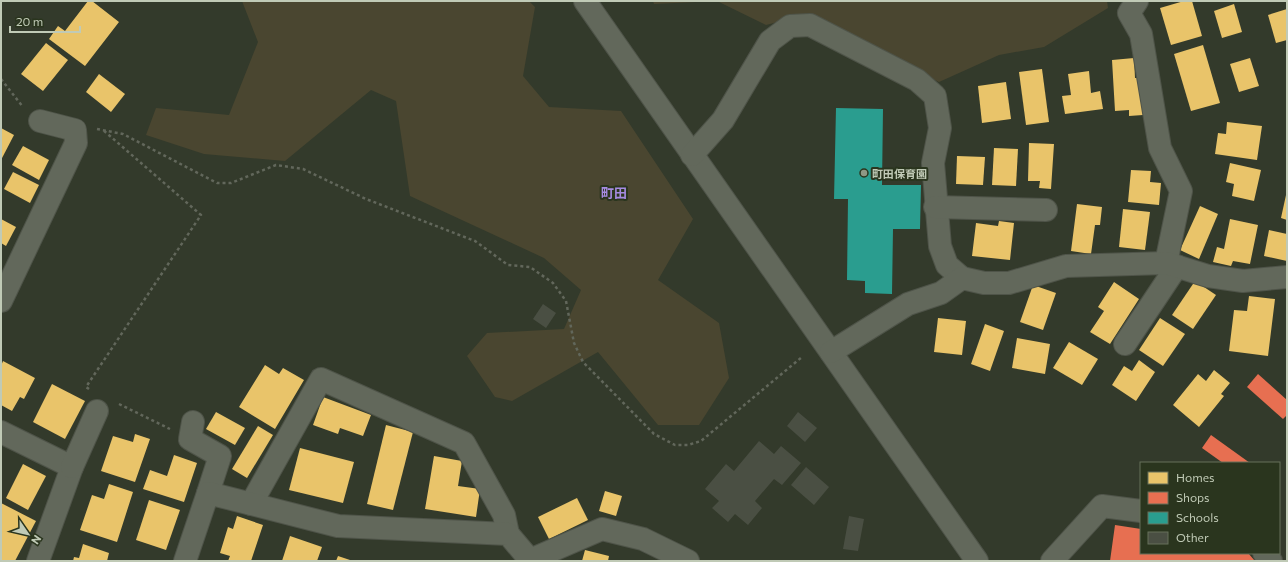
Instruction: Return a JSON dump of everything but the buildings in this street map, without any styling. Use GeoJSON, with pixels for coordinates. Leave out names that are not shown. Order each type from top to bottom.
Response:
{"type":"FeatureCollection","features":[{"type":"Feature","properties":{"kind":"street"},"geometry":{"type":"LineString","coordinates":[[585,1],[977,561]]}},
{"type":"Feature","properties":{"kind":"street"},"geometry":{"type":"LineString","coordinates":[[1126,344],[1171,265],[1181,191],[1160,148],[1141,34],[1129,13],[1138,1]]}},
{"type":"Feature","properties":{"kind":"street"},"geometry":{"type":"LineString","coordinates":[[692,155],[723,120],[770,41],[790,26],[810,25],[917,80],[935,96],[940,128],[933,163],[935,207],[940,246],[947,265],[962,278],[984,283],[1009,283],[1066,266],[1171,265],[1208,276],[1243,281],[1287,277]]}},
{"type":"Feature","properties":{"kind":"street"},"geometry":{"type":"LineString","coordinates":[[1,301],[76,143],[75,130],[40,121]]}},
{"type":"Feature","properties":{"kind":"street"},"geometry":{"type":"LineString","coordinates":[[935,207],[1046,210]]}},
{"type":"Feature","properties":{"kind":"street"},"geometry":{"type":"LineString","coordinates":[[831,352],[908,304],[941,293],[962,278]]}},
{"type":"Feature","properties":{"kind":"street"},"geometry":{"type":"LineString","coordinates":[[251,504],[321,379],[464,443],[504,515],[508,534],[530,560],[602,529],[643,539],[688,561]]}},
{"type":"Feature","properties":{"kind":"street"},"geometry":{"type":"LineString","coordinates":[[38,561],[72,467],[101,401]]}},
{"type":"Feature","properties":{"kind":"street"},"geometry":{"type":"LineString","coordinates":[[185,561],[220,456],[192,430]]}},
{"type":"Feature","properties":{"kind":"street"},"geometry":{"type":"LineString","coordinates":[[1,432],[72,467]]}},
{"type":"Feature","properties":{"kind":"street"},"geometry":{"type":"LineString","coordinates":[[208,493],[338,526],[508,534]]}},
{"type":"Feature","properties":{"kind":"street"},"geometry":{"type":"LineString","coordinates":[[1052,561],[1102,506],[1140,511]]}},
{"type":"Feature","properties":{"kind":"path"},"geometry":{"type":"LineString","coordinates":[[1,79],[18,103],[40,121]]}},
{"type":"Feature","properties":{"kind":"path"},"geometry":{"type":"LineString","coordinates":[[75,130],[85,128],[123,134],[217,183],[232,182],[276,165],[303,169],[366,199],[475,241],[508,265],[530,267],[553,283],[566,301],[574,343],[583,362],[654,434],[675,445],[688,445],[701,442],[802,357]]}},
{"type":"Feature","properties":{"kind":"path"},"geometry":{"type":"LineString","coordinates":[[102,130],[201,215],[86,387],[101,401],[192,430]]}},
{"type":"Feature","properties":{"kind":"shaded area"},"geometry":{"type":"Polygon","coordinates":[[[242,1],[529,1],[535,7],[523,76],[549,107],[621,111],[693,219],[658,280],[719,323],[729,378],[699,425],[658,425],[598,352],[512,401],[495,397],[467,356],[487,333],[564,329],[581,290],[544,258],[410,196],[396,101],[371,90],[285,161],[204,154],[146,135],[156,108],[229,115],[258,42],[242,1]]]}},
{"type":"Feature","properties":{"kind":"shaded area"},"geometry":{"type":"Polygon","coordinates":[[[653,1],[717,1],[654,4],[653,1]]]}},
{"type":"Feature","properties":{"kind":"shaded area"},"geometry":{"type":"Polygon","coordinates":[[[717,1],[1107,1],[1108,8],[1044,47],[999,55],[939,82],[801,16],[766,25],[717,1]]]}},
{"type":"Feature","properties":{"kind":"place","name":"町田保育園"},"geometry":{"type":"Point","coordinates":[864,173]}},
{"type":"Feature","properties":{"kind":"district","name":"町田"},"geometry":{"type":"Point","coordinates":[614,193]}}]}
